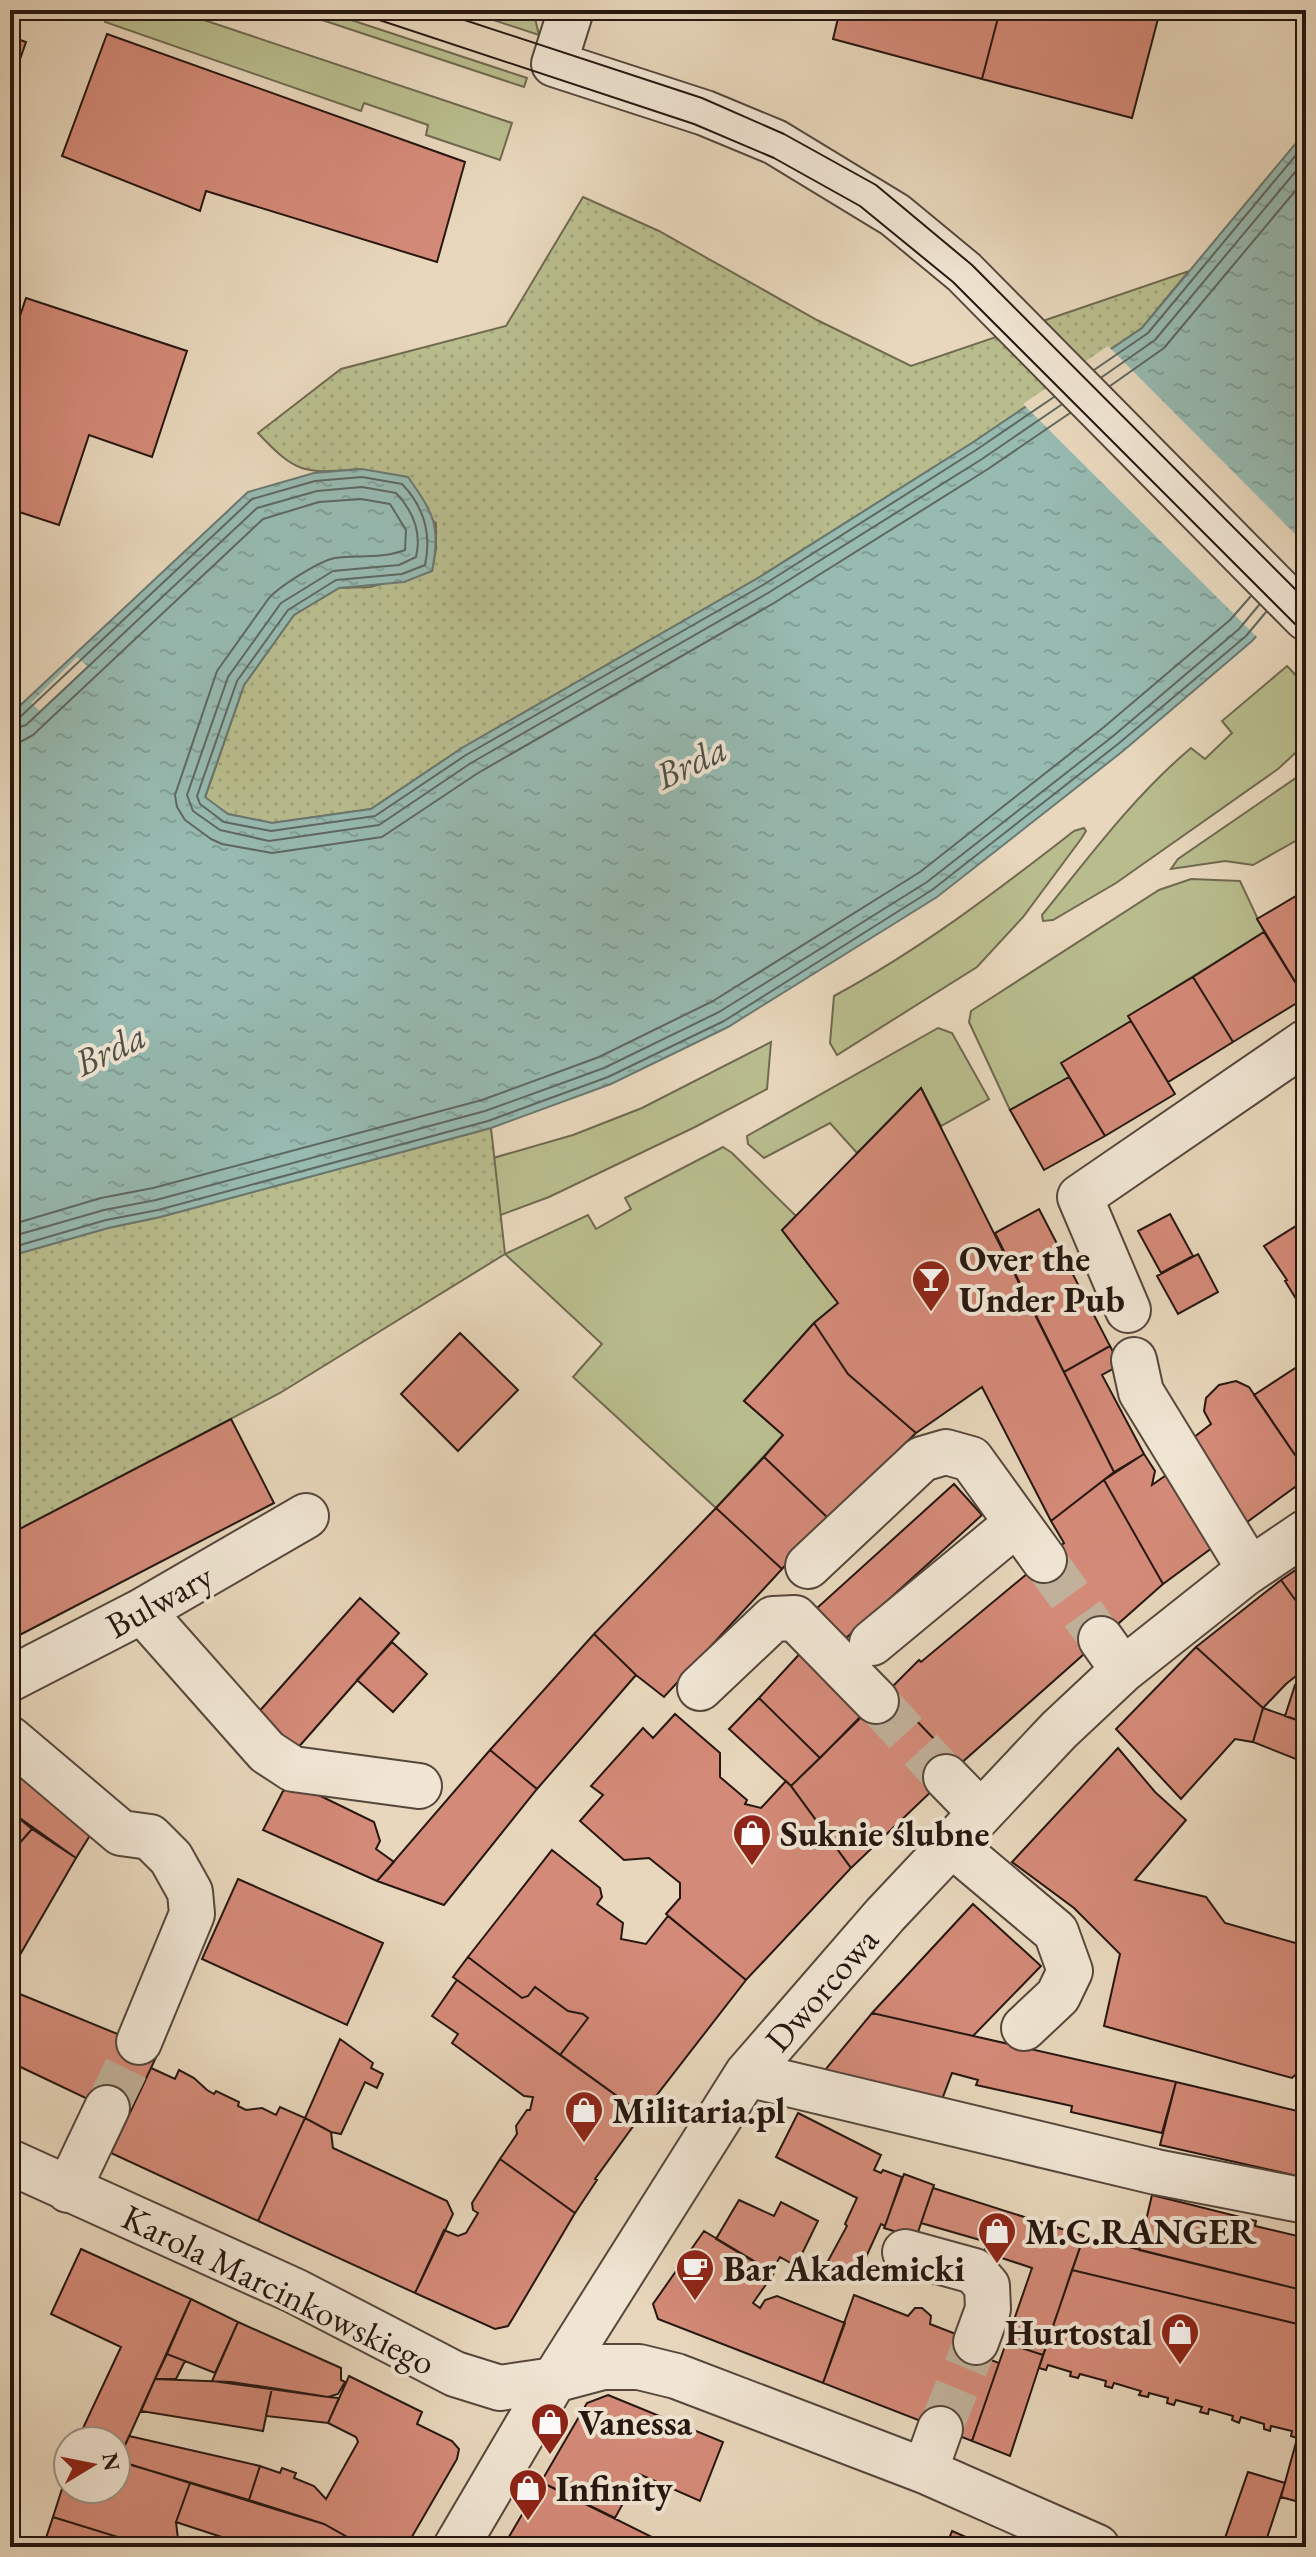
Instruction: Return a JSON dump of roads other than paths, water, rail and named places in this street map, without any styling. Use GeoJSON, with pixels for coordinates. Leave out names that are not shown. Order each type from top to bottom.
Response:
{"type":"FeatureCollection","features":[{"type":"Feature","properties":{"kind":"street"},"geometry":{"type":"LineString","coordinates":[[571,10],[554,64],[705,113],[775,142],[895,215],[964,272],[1306,618]]}},
{"type":"Feature","properties":{"kind":"street"},"geometry":{"type":"LineString","coordinates":[[1128,1310],[1080,1197],[1306,1042]]}},
{"type":"Feature","properties":{"kind":"street"},"geometry":{"type":"LineString","coordinates":[[1134,1360],[1141,1392],[1250,1570]]}},
{"type":"Feature","properties":{"kind":"street"},"geometry":{"type":"LineString","coordinates":[[808,1566],[922,1459],[946,1452],[971,1459],[1044,1560]]}},
{"type":"Feature","properties":{"kind":"street","name":"Bulwary"},"geometry":{"type":"LineString","coordinates":[[10,1679],[142,1611],[306,1516]]}},
{"type":"Feature","properties":{"kind":"street"},"geometry":{"type":"LineString","coordinates":[[872,1643],[1017,1523]]}},
{"type":"Feature","properties":{"kind":"street","name":"Dworcowa"},"geometry":{"type":"LineString","coordinates":[[456,2547],[554,2380],[747,2074],[950,1843],[1059,1730],[1112,1655],[1306,1532]]}},
{"type":"Feature","properties":{"kind":"street"},"geometry":{"type":"LineString","coordinates":[[142,1611],[267,1752],[293,1769],[419,1786]]}},
{"type":"Feature","properties":{"kind":"street"},"geometry":{"type":"LineString","coordinates":[[700,1688],[773,1619],[795,1618],[876,1701]]}},
{"type":"Feature","properties":{"kind":"street"},"geometry":{"type":"LineString","coordinates":[[10,1739],[121,1833],[150,1837],[171,1858],[190,1892],[192,1914],[139,2042]]}},
{"type":"Feature","properties":{"kind":"street"},"geometry":{"type":"LineString","coordinates":[[946,1777],[980,1812]]}},
{"type":"Feature","properties":{"kind":"street"},"geometry":{"type":"LineString","coordinates":[[950,1843],[1056,1932],[1070,1971],[1058,1996],[1024,2028]]}},
{"type":"Feature","properties":{"kind":"street"},"geometry":{"type":"LineString","coordinates":[[747,2074],[1156,2172],[1306,2201]]}},
{"type":"Feature","properties":{"kind":"street"},"geometry":{"type":"LineString","coordinates":[[68,2190],[107,2108]]}},
{"type":"Feature","properties":{"kind":"street","name":"Karola Marcinkowskiego"},"geometry":{"type":"LineString","coordinates":[[10,2162],[295,2291],[455,2374],[500,2388],[554,2380],[603,2367],[639,2367],[676,2376],[925,2471],[1097,2547]]}},
{"type":"Feature","properties":{"kind":"street"},"geometry":{"type":"LineString","coordinates":[[905,2252],[974,2271],[987,2286],[988,2309],[976,2342]]}},
{"type":"Feature","properties":{"kind":"street"},"geometry":{"type":"LineString","coordinates":[[925,2471],[940,2429]]}},
{"type":"Feature","properties":{"kind":"water","name":"Brda"},"geometry":{"type":"Polygon","coordinates":[[[1306,131],[1306,579],[1252,641],[1123,751],[937,897],[728,1027],[611,1084],[491,1128],[10,1256],[10,715],[248,492],[314,473],[362,469],[408,477],[433,521],[436,543],[432,571],[404,582],[339,588],[294,615],[244,685],[205,797],[228,814],[272,823],[371,809],[462,748],[758,578],[972,443],[1142,328],[1306,131]]]}},
{"type":"Feature","properties":{"kind":"tunnel"},"geometry":{"type":"LineString","coordinates":[[1044,1560],[1101,1639]]}},
{"type":"Feature","properties":{"kind":"tunnel"},"geometry":{"type":"LineString","coordinates":[[876,1701],[946,1777]]}},
{"type":"Feature","properties":{"kind":"tunnel"},"geometry":{"type":"LineString","coordinates":[[107,2108],[139,2042]]}},
{"type":"Feature","properties":{"kind":"tunnel"},"geometry":{"type":"LineString","coordinates":[[940,2429],[976,2342]]}},
{"type":"Feature","properties":{"kind":"tram line"},"geometry":{"type":"LineString","coordinates":[[349,10],[694,124],[774,158],[860,206],[953,282],[1306,635]]}},
{"type":"Feature","properties":{"kind":"tram line"},"geometry":{"type":"LineString","coordinates":[[434,10],[702,98],[784,134],[876,185],[972,265],[1306,600]]}},
{"type":"Feature","properties":{"kind":"place","name":"Over the Under Pub"},"geometry":{"type":"Point","coordinates":[931,1313]}},
{"type":"Feature","properties":{"kind":"place","name":"Suknie ślubne"},"geometry":{"type":"Point","coordinates":[752,1867]}},
{"type":"Feature","properties":{"kind":"place","name":"Militaria.pl"},"geometry":{"type":"Point","coordinates":[584,2144]}},
{"type":"Feature","properties":{"kind":"place","name":"M.C.RANGER"},"geometry":{"type":"Point","coordinates":[997,2265]}},
{"type":"Feature","properties":{"kind":"place","name":"Bar Akademicki"},"geometry":{"type":"Point","coordinates":[695,2302]}},
{"type":"Feature","properties":{"kind":"place","name":"Hurtostal"},"geometry":{"type":"Point","coordinates":[1180,2366]}},
{"type":"Feature","properties":{"kind":"place","name":"Vanessa"},"geometry":{"type":"Point","coordinates":[550,2456]}},
{"type":"Feature","properties":{"kind":"place","name":"Infinity"},"geometry":{"type":"Point","coordinates":[528,2522]}}]}
